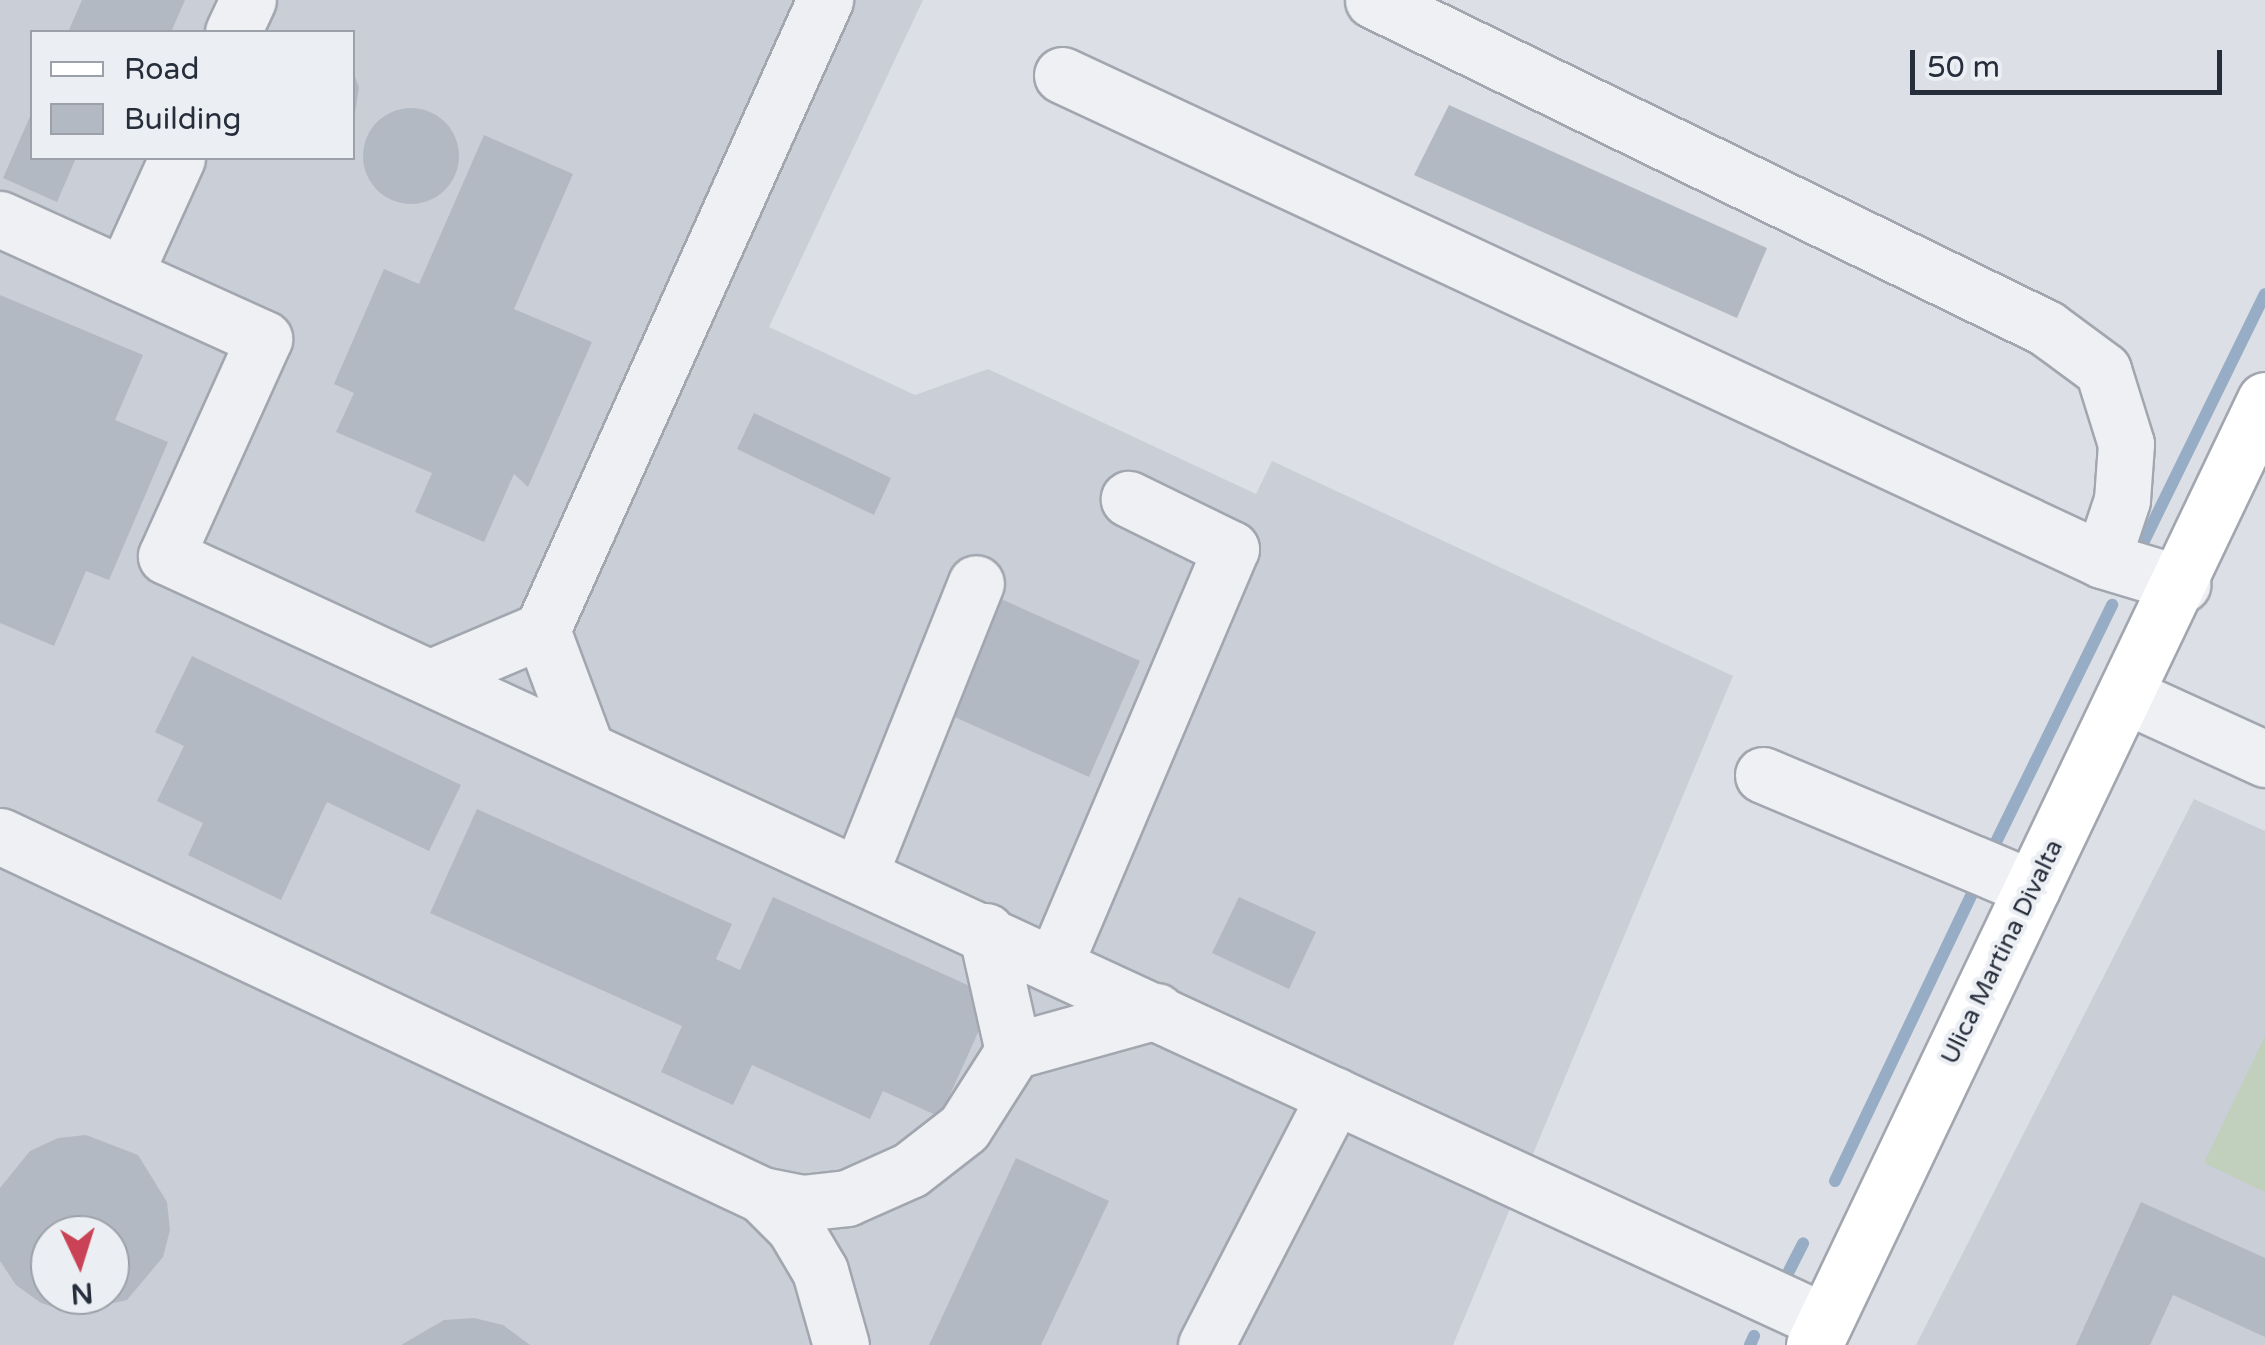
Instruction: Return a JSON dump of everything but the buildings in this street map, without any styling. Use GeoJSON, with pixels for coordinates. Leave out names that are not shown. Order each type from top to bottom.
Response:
{"type":"FeatureCollection","features":[{"type":"Feature","properties":{"kind":"main road","name":"Ulica Martina Divalta"},"geometry":{"type":"LineString","coordinates":[[1819,1333],[2182,584],[2265,400]]}},
{"type":"Feature","properties":{"kind":"street"},"geometry":{"type":"LineString","coordinates":[[234,30],[248,0]]}},
{"type":"Feature","properties":{"kind":"street"},"geometry":{"type":"LineString","coordinates":[[431,677],[542,630],[825,0]]}},
{"type":"Feature","properties":{"kind":"street"},"geometry":{"type":"LineString","coordinates":[[1373,0],[2046,328],[2102,370],[2126,444],[2122,500],[2102,560]]}},
{"type":"Feature","properties":{"kind":"street"},"geometry":{"type":"LineString","coordinates":[[1062,76],[2102,560],[2182,584]]}},
{"type":"Feature","properties":{"kind":"street"},"geometry":{"type":"LineString","coordinates":[[124,275],[176,160]]}},
{"type":"Feature","properties":{"kind":"street"},"geometry":{"type":"LineString","coordinates":[[0,219],[264,339],[166,556],[1158,1011],[1819,1333]]}},
{"type":"Feature","properties":{"kind":"street"},"geometry":{"type":"LineString","coordinates":[[1055,963],[1231,549],[1128,499]]}},
{"type":"Feature","properties":{"kind":"street"},"geometry":{"type":"LineString","coordinates":[[860,873],[976,582]]}},
{"type":"Feature","properties":{"kind":"street"},"geometry":{"type":"LineString","coordinates":[[542,630],[586,748]]}},
{"type":"Feature","properties":{"kind":"street"},"geometry":{"type":"LineString","coordinates":[[2127,696],[2265,759]]}},
{"type":"Feature","properties":{"kind":"street"},"geometry":{"type":"LineString","coordinates":[[1764,775],[2032,888]]}},
{"type":"Feature","properties":{"kind":"street"},"geometry":{"type":"LineString","coordinates":[[0,836],[762,1195],[802,1203],[847,1198],[910,1170],[964,1128],[1014,1051],[1158,1011]]}},
{"type":"Feature","properties":{"kind":"street"},"geometry":{"type":"LineString","coordinates":[[986,931],[1014,1051]]}},
{"type":"Feature","properties":{"kind":"street"},"geometry":{"type":"LineString","coordinates":[[1206,1345],[1335,1095]]}},
{"type":"Feature","properties":{"kind":"street"},"geometry":{"type":"LineString","coordinates":[[762,1195],[794,1227],[820,1271],[841,1345]]}},
{"type":"Feature","properties":{"kind":"shaded area"},"geometry":{"type":"Polygon","coordinates":[[[0,0],[923,0],[769,327],[915,395],[988,369],[1256,494],[1272,461],[1733,676],[1453,1345],[0,1345],[0,0]]]}},
{"type":"Feature","properties":{"kind":"shaded area"},"geometry":{"type":"Polygon","coordinates":[[[2194,799],[2265,831],[2265,1345],[1916,1345],[2194,799]]]}},
{"type":"Feature","properties":{"kind":"green space"},"geometry":{"type":"Polygon","coordinates":[[[2265,1036],[2265,1192],[2204,1163],[2265,1036]]]}},
{"type":"Feature","properties":{"kind":"waterway"},"geometry":{"type":"LineString","coordinates":[[2143,543],[2265,294]]}},
{"type":"Feature","properties":{"kind":"waterway"},"geometry":{"type":"LineString","coordinates":[[1997,840],[2112,605]]}},
{"type":"Feature","properties":{"kind":"waterway"},"geometry":{"type":"LineString","coordinates":[[1835,1181],[1973,892]]}},
{"type":"Feature","properties":{"kind":"waterway"},"geometry":{"type":"LineString","coordinates":[[1789,1271],[1803,1243]]}},
{"type":"Feature","properties":{"kind":"waterway"},"geometry":{"type":"LineString","coordinates":[[1750,1345],[1754,1336]]}}]}
